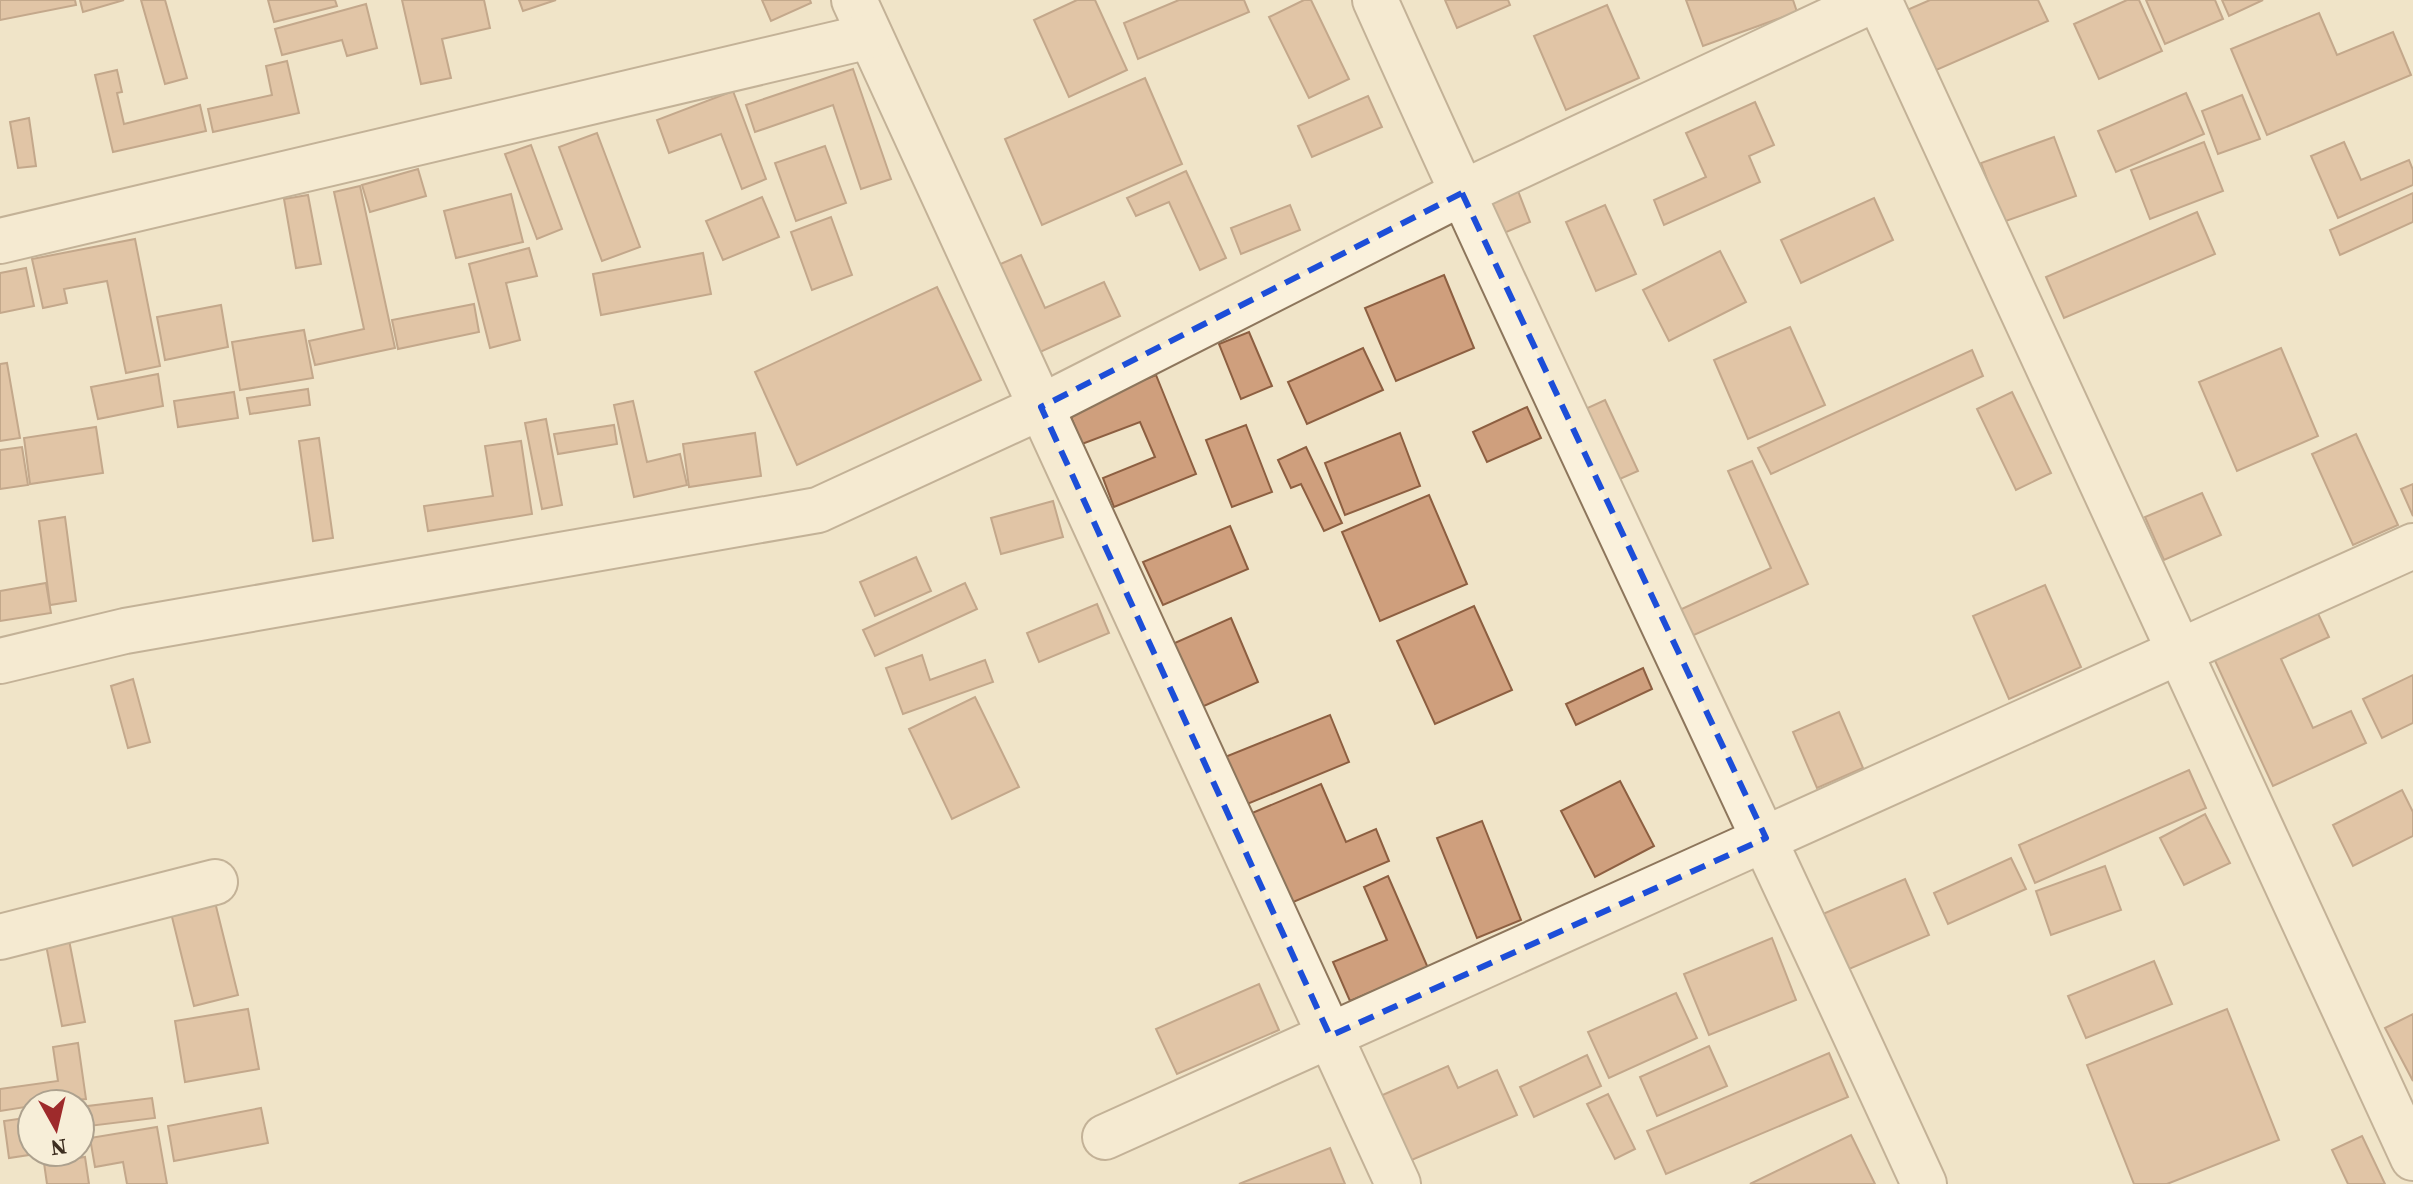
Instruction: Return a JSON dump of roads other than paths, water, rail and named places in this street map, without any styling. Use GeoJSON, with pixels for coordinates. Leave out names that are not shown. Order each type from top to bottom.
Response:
{"type":"FeatureCollection","features":[{"type":"Feature","properties":{"kind":"street"},"geometry":{"type":"LineString","coordinates":[[1375,0],[1924,1184]]}},
{"type":"Feature","properties":{"kind":"street"},"geometry":{"type":"LineString","coordinates":[[0,661],[125,631],[818,510],[1041,407],[1462,193],[1876,0],[2413,1158]]}},
{"type":"Feature","properties":{"kind":"street"},"geometry":{"type":"LineString","coordinates":[[0,241],[862,18],[1398,1184]]}},
{"type":"Feature","properties":{"kind":"street"},"geometry":{"type":"LineString","coordinates":[[1105,1137],[2413,546]]}},
{"type":"Feature","properties":{"kind":"street"},"geometry":{"type":"LineString","coordinates":[[0,937],[215,882]]}}]}
